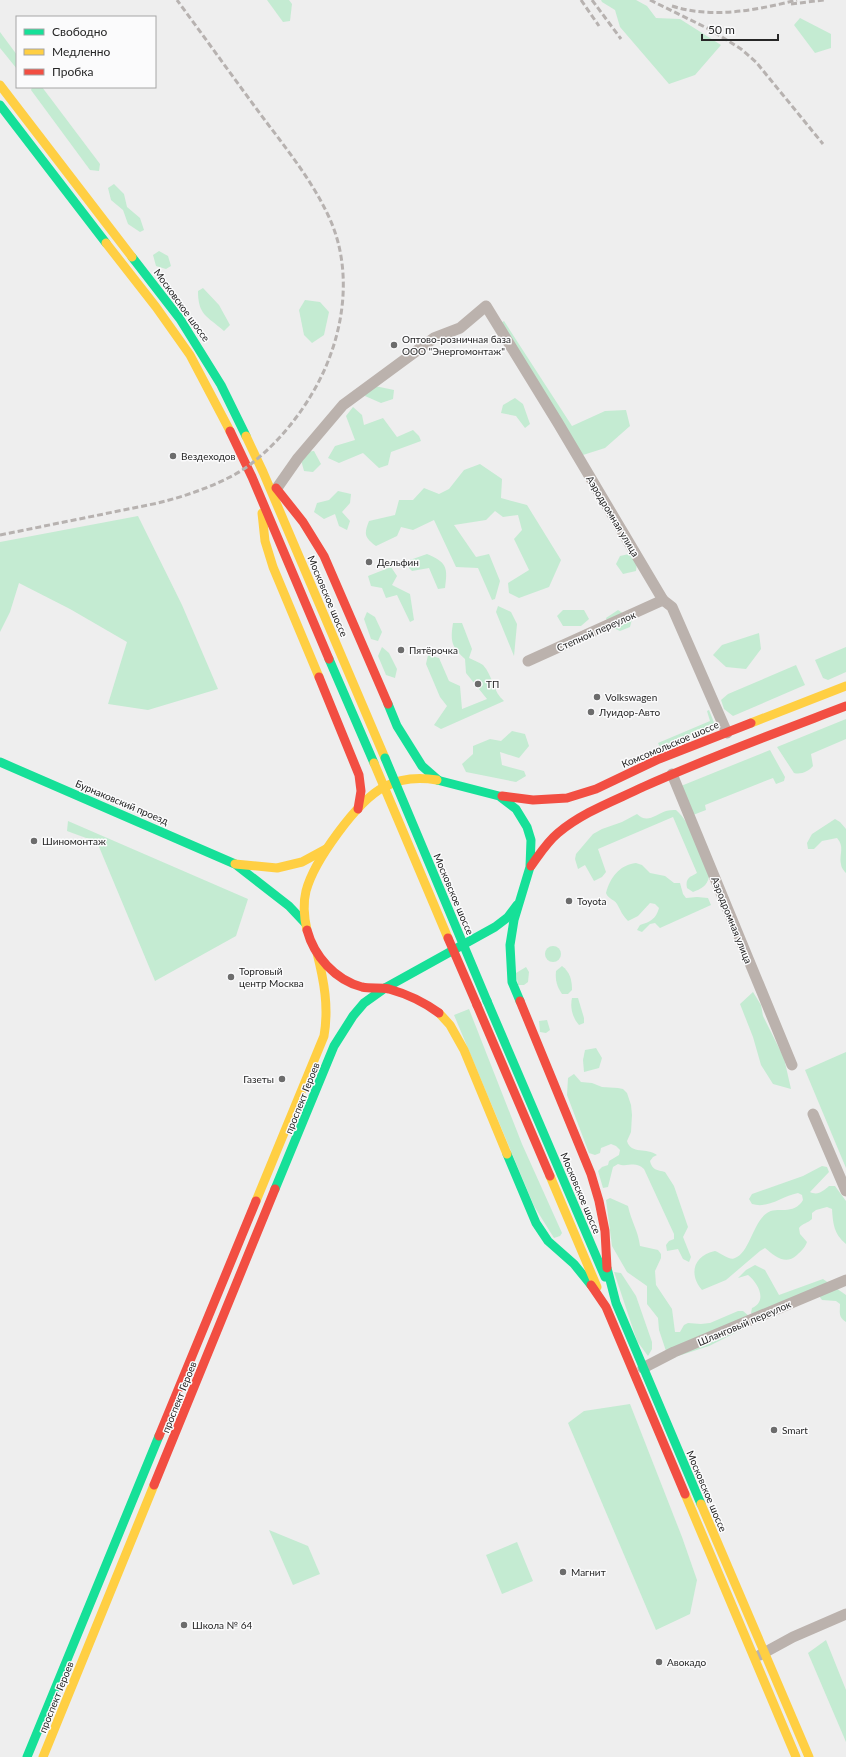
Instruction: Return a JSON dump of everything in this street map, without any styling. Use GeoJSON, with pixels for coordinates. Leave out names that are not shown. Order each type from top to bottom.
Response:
{"type":"FeatureCollection","features":[{"type":"Feature","properties":{"kind":"main road","name":"Московское шоссе"},"geometry":{"type":"LineString","coordinates":[[0,85],[180,319],[200,348],[221,385],[263,472],[809,1757]]}},
{"type":"Feature","properties":{"kind":"main road"},"geometry":{"type":"LineString","coordinates":[[0,105],[170,326],[190,355],[210,391],[252,477],[796,1757]]}},
{"type":"Feature","properties":{"kind":"main road"},"geometry":{"type":"LineString","coordinates":[[263,472],[303,522],[324,556],[397,726],[422,766],[438,780]]}},
{"type":"Feature","properties":{"kind":"main road"},"geometry":{"type":"LineString","coordinates":[[252,477],[262,516],[265,541],[273,567],[359,775],[361,791],[358,808]]}},
{"type":"Feature","properties":{"kind":"main road","name":"Комсомольское шоссе"},"geometry":{"type":"LineString","coordinates":[[499,796],[533,800],[567,798],[596,789],[659,759],[846,686]]}},
{"type":"Feature","properties":{"kind":"main road"},"geometry":{"type":"LineString","coordinates":[[616,1303],[606,1264],[605,1231],[599,1201],[591,1174],[512,982],[508,956],[511,932],[531,866],[550,840],[575,821],[672,774],[846,706]]}},
{"type":"Feature","properties":{"kind":"main road","name":"Бурнаковский проезд"},"geometry":{"type":"LineString","coordinates":[[0,762],[235,864]]}},
{"type":"Feature","properties":{"kind":"main road"},"geometry":{"type":"LineString","coordinates":[[531,866],[531,845],[527,826],[517,809],[499,796],[438,780],[421,777],[405,779],[389,784],[376,792],[358,808],[327,849],[310,877],[306,890],[303,905],[305,923],[317,951],[333,972],[348,981],[363,987],[385,988],[425,1003],[440,1014],[453,1029],[464,1050],[536,1223],[548,1241],[574,1264],[588,1281],[606,1308]]}},
{"type":"Feature","properties":{"kind":"main road"},"geometry":{"type":"LineString","coordinates":[[235,864],[277,868],[302,862],[327,849]]}},
{"type":"Feature","properties":{"kind":"main road"},"geometry":{"type":"LineString","coordinates":[[235,864],[289,906],[305,923]]}},
{"type":"Feature","properties":{"kind":"main road","name":"проспект Героев"},"geometry":{"type":"LineString","coordinates":[[43,1757],[334,1046],[353,1016],[364,1003],[385,988],[495,927],[508,917],[519,902]]}},
{"type":"Feature","properties":{"kind":"main road","name":"проспект Героев"},"geometry":{"type":"LineString","coordinates":[[27,1757],[324,1036],[328,1017],[324,979],[317,951]]}},
{"type":"Feature","properties":{"kind":"street","name":"Аэродромная улица"},"geometry":{"type":"LineString","coordinates":[[276,488],[298,458],[343,405],[434,338],[460,328],[486,306],[562,429],[663,600],[672,606],[726,733]]}},
{"type":"Feature","properties":{"kind":"street","name":"Степной переулок"},"geometry":{"type":"LineString","coordinates":[[528,661],[663,600]]}},
{"type":"Feature","properties":{"kind":"street","name":"Аэродромная улица"},"geometry":{"type":"LineString","coordinates":[[672,774],[792,1065]]}},
{"type":"Feature","properties":{"kind":"street"},"geometry":{"type":"LineString","coordinates":[[813,1114],[846,1192]]}},
{"type":"Feature","properties":{"kind":"street","name":"Шланговый переулок"},"geometry":{"type":"LineString","coordinates":[[643,1368],[674,1352],[846,1280]]}},
{"type":"Feature","properties":{"kind":"street"},"geometry":{"type":"LineString","coordinates":[[754,1659],[793,1637],[846,1614]]}},
{"type":"Feature","properties":{"kind":"green space"},"geometry":{"type":"Polygon","coordinates":[[[267,0],[289,0],[292,4],[290,21],[283,22],[267,0]]]}},
{"type":"Feature","properties":{"kind":"green space"},"geometry":{"type":"Polygon","coordinates":[[[601,0],[636,0],[647,6],[656,18],[680,19],[721,45],[695,75],[669,84],[620,27],[615,10],[601,0]]]}},
{"type":"Feature","properties":{"kind":"green space"},"geometry":{"type":"Polygon","coordinates":[[[800,18],[831,34],[831,48],[815,53],[794,25],[800,18]]]}},
{"type":"Feature","properties":{"kind":"green space"},"geometry":{"type":"Polygon","coordinates":[[[0,32],[16,54],[16,68],[0,48],[0,32]]]}},
{"type":"Feature","properties":{"kind":"green space"},"geometry":{"type":"Polygon","coordinates":[[[32,88],[43,88],[100,164],[99,171],[90,170],[31,90],[32,88]]]}},
{"type":"Feature","properties":{"kind":"green space"},"geometry":{"type":"Polygon","coordinates":[[[114,184],[124,194],[127,207],[140,218],[144,230],[140,232],[128,224],[123,210],[111,200],[108,188],[114,184]]]}},
{"type":"Feature","properties":{"kind":"green space"},"geometry":{"type":"Polygon","coordinates":[[[159,251],[168,256],[171,266],[166,269],[156,266],[153,255],[159,251]]]}},
{"type":"Feature","properties":{"kind":"green space"},"geometry":{"type":"Polygon","coordinates":[[[203,288],[219,305],[230,325],[224,331],[208,318],[202,310],[198,299],[198,291],[203,288]]]}},
{"type":"Feature","properties":{"kind":"green space"},"geometry":{"type":"Polygon","coordinates":[[[305,300],[320,302],[329,312],[324,335],[312,343],[304,335],[299,310],[305,300]]]}},
{"type":"Feature","properties":{"kind":"green space"},"geometry":{"type":"Polygon","coordinates":[[[504,321],[572,426],[605,411],[626,410],[630,426],[605,448],[583,455],[499,324],[504,321]]]}},
{"type":"Feature","properties":{"kind":"green space"},"geometry":{"type":"Polygon","coordinates":[[[375,386],[394,390],[393,399],[381,403],[365,396],[366,392],[375,386]]]}},
{"type":"Feature","properties":{"kind":"green space"},"geometry":{"type":"Polygon","coordinates":[[[515,398],[523,404],[530,424],[525,428],[516,416],[501,413],[503,405],[515,398]]]}},
{"type":"Feature","properties":{"kind":"green space"},"geometry":{"type":"Polygon","coordinates":[[[353,407],[362,415],[364,425],[383,418],[397,437],[413,430],[419,436],[421,441],[391,452],[388,465],[379,468],[363,453],[339,463],[328,458],[335,446],[355,440],[346,416],[353,407]]]}},
{"type":"Feature","properties":{"kind":"green space"},"geometry":{"type":"Polygon","coordinates":[[[314,451],[321,464],[313,472],[304,471],[301,460],[306,452],[314,451]]]}},
{"type":"Feature","properties":{"kind":"green space"},"geometry":{"type":"Polygon","coordinates":[[[480,464],[502,479],[501,498],[527,505],[561,560],[549,587],[519,598],[509,593],[508,583],[529,570],[514,539],[522,530],[518,515],[503,517],[495,511],[486,520],[454,525],[476,557],[489,554],[500,581],[495,599],[492,600],[478,568],[456,567],[434,520],[413,530],[401,527],[397,536],[376,546],[367,538],[366,529],[369,521],[395,515],[399,500],[413,500],[424,488],[439,494],[449,489],[464,470],[480,464]]]}},
{"type":"Feature","properties":{"kind":"green space"},"geometry":{"type":"Polygon","coordinates":[[[338,491],[351,494],[350,503],[342,512],[350,521],[347,530],[339,526],[335,514],[324,519],[314,512],[317,503],[329,500],[338,491]]]}},
{"type":"Feature","properties":{"kind":"green space"},"geometry":{"type":"Polygon","coordinates":[[[138,516],[182,605],[218,689],[148,710],[108,704],[127,642],[70,609],[19,583],[10,612],[0,632],[0,542],[138,516]]]}},
{"type":"Feature","properties":{"kind":"green space"},"geometry":{"type":"Polygon","coordinates":[[[427,554],[439,560],[445,566],[445,588],[438,589],[429,568],[412,571],[408,567],[410,560],[427,554]]]}},
{"type":"Feature","properties":{"kind":"green space"},"geometry":{"type":"Polygon","coordinates":[[[629,554],[637,563],[636,571],[623,574],[616,564],[620,556],[629,554]]]}},
{"type":"Feature","properties":{"kind":"green space"},"geometry":{"type":"Polygon","coordinates":[[[391,567],[397,576],[392,585],[410,594],[414,620],[410,622],[397,595],[386,598],[382,588],[371,586],[368,576],[391,567]]]}},
{"type":"Feature","properties":{"kind":"green space"},"geometry":{"type":"Polygon","coordinates":[[[498,606],[511,612],[517,624],[514,656],[496,612],[498,606]]]}},
{"type":"Feature","properties":{"kind":"green space"},"geometry":{"type":"Polygon","coordinates":[[[563,610],[584,610],[589,619],[581,626],[563,626],[557,616],[563,610]]]}},
{"type":"Feature","properties":{"kind":"green space"},"geometry":{"type":"Polygon","coordinates":[[[618,610],[632,619],[630,627],[620,631],[609,626],[606,618],[618,610]]]}},
{"type":"Feature","properties":{"kind":"green space"},"geometry":{"type":"Polygon","coordinates":[[[367,612],[375,617],[382,632],[378,641],[371,639],[364,619],[367,612]]]}},
{"type":"Feature","properties":{"kind":"green space"},"geometry":{"type":"Polygon","coordinates":[[[453,623],[462,623],[472,649],[469,658],[483,665],[489,674],[497,693],[504,701],[441,729],[434,725],[447,706],[440,697],[426,664],[428,655],[439,658],[449,681],[460,686],[462,709],[487,699],[466,673],[465,659],[457,651],[453,644],[453,623]]]}},
{"type":"Feature","properties":{"kind":"green space"},"geometry":{"type":"Polygon","coordinates":[[[759,633],[761,649],[746,669],[726,667],[713,655],[722,645],[759,633]]]}},
{"type":"Feature","properties":{"kind":"green space"},"geometry":{"type":"Polygon","coordinates":[[[382,647],[389,653],[397,669],[395,678],[386,675],[378,656],[382,647]]]}},
{"type":"Feature","properties":{"kind":"green space"},"geometry":{"type":"Polygon","coordinates":[[[846,647],[846,672],[828,680],[823,678],[815,660],[846,647]]]}},
{"type":"Feature","properties":{"kind":"green space"},"geometry":{"type":"Polygon","coordinates":[[[796,665],[805,685],[733,716],[724,709],[721,700],[728,694],[796,665]]]}},
{"type":"Feature","properties":{"kind":"green space"},"geometry":{"type":"Polygon","coordinates":[[[709,710],[715,725],[660,747],[658,743],[710,721],[707,711],[709,710]]]}},
{"type":"Feature","properties":{"kind":"green space"},"geometry":{"type":"Polygon","coordinates":[[[846,719],[846,739],[811,754],[813,766],[805,772],[794,773],[777,747],[846,719]]]}},
{"type":"Feature","properties":{"kind":"green space"},"geometry":{"type":"Polygon","coordinates":[[[512,731],[525,734],[529,746],[519,758],[500,752],[502,765],[524,771],[526,776],[516,782],[466,772],[462,764],[473,754],[473,746],[490,739],[501,741],[512,731]]]}},
{"type":"Feature","properties":{"kind":"green space"},"geometry":{"type":"Polygon","coordinates":[[[770,750],[785,777],[784,781],[776,784],[773,778],[705,805],[706,810],[693,815],[681,786],[770,750]]]}},
{"type":"Feature","properties":{"kind":"green space"},"geometry":{"type":"Polygon","coordinates":[[[676,810],[682,816],[692,832],[709,877],[707,883],[701,888],[693,892],[687,888],[687,880],[697,873],[673,817],[598,849],[606,872],[602,877],[594,881],[585,865],[578,869],[575,859],[576,854],[593,834],[637,814],[644,818],[651,818],[666,811],[676,810]]]}},
{"type":"Feature","properties":{"kind":"green space"},"geometry":{"type":"Polygon","coordinates":[[[835,819],[846,829],[846,873],[841,865],[841,844],[837,838],[822,841],[814,849],[808,849],[807,843],[812,834],[835,819]]]}},
{"type":"Feature","properties":{"kind":"green space"},"geometry":{"type":"Polygon","coordinates":[[[68,821],[248,899],[236,936],[155,981],[97,842],[67,831],[68,821]]]}},
{"type":"Feature","properties":{"kind":"green space"},"geometry":{"type":"Polygon","coordinates":[[[636,863],[642,865],[650,873],[665,876],[674,883],[680,883],[683,894],[686,898],[708,898],[711,905],[660,928],[655,923],[650,924],[642,932],[637,930],[640,925],[650,921],[654,917],[659,908],[655,904],[650,903],[638,916],[628,921],[616,902],[608,897],[606,893],[610,882],[620,869],[636,863]]]}},
{"type":"Feature","properties":{"kind":"green space"},"geometry":{"type":"Polygon","coordinates":[[[553,946],[560,951],[561,954],[556,961],[553,962],[546,957],[545,954],[550,947],[553,946]]]}},
{"type":"Feature","properties":{"kind":"green space"},"geometry":{"type":"Polygon","coordinates":[[[562,966],[569,974],[571,980],[572,990],[568,994],[562,994],[557,983],[556,971],[562,966]]]}},
{"type":"Feature","properties":{"kind":"green space"},"geometry":{"type":"Polygon","coordinates":[[[526,967],[529,972],[528,982],[524,985],[518,985],[516,973],[526,967]]]}},
{"type":"Feature","properties":{"kind":"green space"},"geometry":{"type":"Polygon","coordinates":[[[753,992],[761,1005],[763,1016],[784,1058],[791,1089],[773,1084],[761,1065],[753,1037],[740,1004],[753,992]]]}},
{"type":"Feature","properties":{"kind":"green space"},"geometry":{"type":"Polygon","coordinates":[[[572,998],[578,998],[584,1018],[584,1023],[579,1025],[572,1012],[572,998]]]}},
{"type":"Feature","properties":{"kind":"green space"},"geometry":{"type":"Polygon","coordinates":[[[469,1009],[522,1144],[562,1233],[560,1236],[554,1238],[534,1206],[454,1015],[469,1009]]]}},
{"type":"Feature","properties":{"kind":"green space"},"geometry":{"type":"Polygon","coordinates":[[[547,1020],[550,1030],[546,1033],[540,1032],[539,1021],[547,1020]]]}},
{"type":"Feature","properties":{"kind":"green space"},"geometry":{"type":"Polygon","coordinates":[[[596,1048],[602,1058],[599,1068],[584,1072],[583,1060],[585,1050],[596,1048]]]}},
{"type":"Feature","properties":{"kind":"green space"},"geometry":{"type":"Polygon","coordinates":[[[846,1052],[846,1168],[805,1070],[846,1052]]]}},
{"type":"Feature","properties":{"kind":"green space"},"geometry":{"type":"Polygon","coordinates":[[[574,1074],[581,1082],[592,1083],[602,1087],[623,1089],[627,1093],[631,1105],[632,1115],[631,1132],[627,1141],[632,1148],[649,1151],[657,1155],[650,1161],[652,1166],[655,1169],[665,1172],[674,1186],[688,1227],[683,1237],[691,1257],[689,1262],[683,1259],[678,1249],[667,1251],[666,1245],[669,1241],[674,1239],[674,1234],[644,1169],[641,1166],[618,1164],[613,1167],[608,1187],[603,1188],[598,1171],[602,1167],[608,1165],[609,1161],[619,1155],[620,1150],[611,1144],[601,1148],[600,1153],[595,1155],[589,1153],[567,1095],[568,1078],[574,1074]]]}},
{"type":"Feature","properties":{"kind":"green space"},"geometry":{"type":"Polygon","coordinates":[[[822,1166],[827,1167],[829,1172],[810,1192],[818,1193],[829,1186],[835,1186],[846,1201],[846,1244],[839,1236],[835,1228],[832,1209],[827,1207],[816,1210],[812,1213],[812,1219],[799,1228],[800,1234],[807,1242],[803,1249],[793,1258],[788,1260],[780,1259],[765,1248],[726,1280],[702,1290],[695,1278],[694,1272],[695,1266],[702,1257],[715,1251],[728,1258],[735,1258],[744,1250],[762,1217],[771,1211],[795,1208],[803,1200],[802,1195],[798,1193],[770,1204],[758,1205],[752,1204],[749,1199],[752,1194],[803,1176],[822,1166]]]}},
{"type":"Feature","properties":{"kind":"green space"},"geometry":{"type":"Polygon","coordinates":[[[610,1198],[628,1206],[638,1235],[640,1246],[658,1250],[661,1254],[661,1258],[655,1271],[656,1285],[672,1309],[675,1332],[680,1332],[684,1325],[688,1323],[710,1323],[738,1311],[743,1311],[750,1317],[749,1326],[709,1346],[672,1358],[667,1354],[659,1330],[658,1318],[647,1304],[647,1286],[627,1272],[612,1246],[606,1200],[610,1198]]]}},
{"type":"Feature","properties":{"kind":"green space"},"geometry":{"type":"Polygon","coordinates":[[[755,1265],[765,1270],[779,1295],[823,1279],[846,1295],[846,1322],[841,1316],[840,1304],[836,1301],[822,1300],[819,1296],[754,1317],[751,1313],[752,1308],[760,1301],[760,1292],[758,1287],[748,1275],[738,1278],[746,1270],[755,1265]]]}},
{"type":"Feature","properties":{"kind":"green space"},"geometry":{"type":"Polygon","coordinates":[[[614,1272],[621,1273],[636,1296],[652,1342],[652,1349],[648,1356],[637,1341],[614,1272]]]}},
{"type":"Feature","properties":{"kind":"green space"},"geometry":{"type":"Polygon","coordinates":[[[630,1404],[682,1537],[697,1580],[690,1614],[656,1630],[568,1423],[584,1411],[630,1404]]]}},
{"type":"Feature","properties":{"kind":"green space"},"geometry":{"type":"Polygon","coordinates":[[[269,1530],[308,1546],[320,1574],[293,1585],[269,1530]]]}},
{"type":"Feature","properties":{"kind":"green space"},"geometry":{"type":"Polygon","coordinates":[[[517,1542],[533,1581],[502,1594],[486,1555],[517,1542]]]}},
{"type":"Feature","properties":{"kind":"green space"},"geometry":{"type":"Polygon","coordinates":[[[826,1640],[846,1690],[846,1742],[808,1653],[826,1640]]]}},
{"type":"Feature","properties":{"kind":"railway"},"geometry":{"type":"LineString","coordinates":[[0,535],[158,503],[211,486],[228,478],[252,463],[285,432],[310,397],[331,354],[338,331],[342,308],[343,284],[342,260],[337,237],[328,215],[314,189],[297,164],[177,0]]}},
{"type":"Feature","properties":{"kind":"railway"},"geometry":{"type":"LineString","coordinates":[[581,0],[599,26]]}},
{"type":"Feature","properties":{"kind":"railway"},"geometry":{"type":"LineString","coordinates":[[592,0],[621,39]]}},
{"type":"Feature","properties":{"kind":"railway"},"geometry":{"type":"LineString","coordinates":[[650,0],[711,30],[741,49],[756,62],[823,144]]}},
{"type":"Feature","properties":{"kind":"railway"},"geometry":{"type":"LineString","coordinates":[[672,6],[703,12],[735,12],[797,0]]}},
{"type":"Feature","properties":{"kind":"railway"},"geometry":{"type":"LineString","coordinates":[[791,4],[824,0]]}},
{"type":"Feature","properties":{"kind":"traffic: fast"},"geometry":{"type":"LineString","coordinates":[[0,105],[106,243]]}},
{"type":"Feature","properties":{"kind":"traffic: fast"},"geometry":{"type":"LineString","coordinates":[[132,257],[180,319],[221,385],[246,436]]}},
{"type":"Feature","properties":{"kind":"traffic: fast"},"geometry":{"type":"LineString","coordinates":[[329,659],[374,763]]}},
{"type":"Feature","properties":{"kind":"traffic: fast"},"geometry":{"type":"LineString","coordinates":[[388,704],[397,726],[422,766],[438,780]]}},
{"type":"Feature","properties":{"kind":"traffic: fast"},"geometry":{"type":"LineString","coordinates":[[385,758],[487,1001]]}},
{"type":"Feature","properties":{"kind":"traffic: fast"},"geometry":{"type":"LineString","coordinates":[[0,762],[235,864],[289,906],[305,923]]}},
{"type":"Feature","properties":{"kind":"traffic: fast"},"geometry":{"type":"LineString","coordinates":[[437,780],[499,796],[516,809],[527,827],[531,840],[530,867],[514,920],[510,945],[512,982],[520,1001]]}},
{"type":"Feature","properties":{"kind":"traffic: fast"},"geometry":{"type":"LineString","coordinates":[[385,988],[495,927],[508,917],[517,905]]}},
{"type":"Feature","properties":{"kind":"traffic: fast"},"geometry":{"type":"LineString","coordinates":[[275,1189],[334,1046],[353,1016],[364,1003],[385,988]]}},
{"type":"Feature","properties":{"kind":"traffic: fast"},"geometry":{"type":"LineString","coordinates":[[487,1001],[605,1277]]}},
{"type":"Feature","properties":{"kind":"traffic: fast"},"geometry":{"type":"LineString","coordinates":[[507,1154],[536,1223],[548,1241],[574,1264],[591,1285]]}},
{"type":"Feature","properties":{"kind":"traffic: fast"},"geometry":{"type":"LineString","coordinates":[[607,1268],[616,1303],[701,1504]]}},
{"type":"Feature","properties":{"kind":"traffic: fast"},"geometry":{"type":"LineString","coordinates":[[27,1757],[159,1436]]}},
{"type":"Feature","properties":{"kind":"traffic: slow"},"geometry":{"type":"LineString","coordinates":[[0,85],[132,257]]}},
{"type":"Feature","properties":{"kind":"traffic: slow"},"geometry":{"type":"LineString","coordinates":[[106,243],[156,307],[190,355],[230,431]]}},
{"type":"Feature","properties":{"kind":"traffic: slow"},"geometry":{"type":"LineString","coordinates":[[246,436],[263,472],[385,758]]}},
{"type":"Feature","properties":{"kind":"traffic: slow"},"geometry":{"type":"LineString","coordinates":[[262,513],[265,541],[273,567],[319,677]]}},
{"type":"Feature","properties":{"kind":"traffic: slow"},"geometry":{"type":"LineString","coordinates":[[751,723],[846,686]]}},
{"type":"Feature","properties":{"kind":"traffic: slow"},"geometry":{"type":"LineString","coordinates":[[374,763],[448,938]]}},
{"type":"Feature","properties":{"kind":"traffic: slow"},"geometry":{"type":"LineString","coordinates":[[307,930],[304,900],[306,891],[311,878],[327,849],[350,818],[373,794],[390,784],[410,779],[437,780]]}},
{"type":"Feature","properties":{"kind":"traffic: slow"},"geometry":{"type":"LineString","coordinates":[[235,864],[277,868],[302,862],[326,849]]}},
{"type":"Feature","properties":{"kind":"traffic: slow"},"geometry":{"type":"LineString","coordinates":[[256,1201],[324,1036],[326,1004],[322,974],[317,953]]}},
{"type":"Feature","properties":{"kind":"traffic: slow"},"geometry":{"type":"LineString","coordinates":[[439,1013],[450,1025],[464,1050],[507,1154]]}},
{"type":"Feature","properties":{"kind":"traffic: slow"},"geometry":{"type":"LineString","coordinates":[[550,1176],[597,1287]]}},
{"type":"Feature","properties":{"kind":"traffic: slow"},"geometry":{"type":"LineString","coordinates":[[43,1757],[154,1485]]}},
{"type":"Feature","properties":{"kind":"traffic: slow"},"geometry":{"type":"LineString","coordinates":[[685,1494],[796,1757]]}},
{"type":"Feature","properties":{"kind":"traffic: slow"},"geometry":{"type":"LineString","coordinates":[[701,1504],[809,1757]]}},
{"type":"Feature","properties":{"kind":"traffic: jam"},"geometry":{"type":"LineString","coordinates":[[230,431],[252,477],[329,659]]}},
{"type":"Feature","properties":{"kind":"traffic: jam"},"geometry":{"type":"LineString","coordinates":[[276,488],[303,522],[324,556],[388,704]]}},
{"type":"Feature","properties":{"kind":"traffic: jam"},"geometry":{"type":"LineString","coordinates":[[319,677],[359,775],[361,791],[358,809]]}},
{"type":"Feature","properties":{"kind":"traffic: jam"},"geometry":{"type":"LineString","coordinates":[[531,866],[547,844],[558,833],[599,807],[693,765],[846,706]]}},
{"type":"Feature","properties":{"kind":"traffic: jam"},"geometry":{"type":"LineString","coordinates":[[502,796],[533,800],[567,798],[596,789],[659,759],[751,723]]}},
{"type":"Feature","properties":{"kind":"traffic: jam"},"geometry":{"type":"LineString","coordinates":[[307,930],[310,940],[320,958],[343,979],[362,987],[386,988],[402,993],[439,1013]]}},
{"type":"Feature","properties":{"kind":"traffic: jam"},"geometry":{"type":"LineString","coordinates":[[448,938],[477,1005]]}},
{"type":"Feature","properties":{"kind":"traffic: jam"},"geometry":{"type":"LineString","coordinates":[[520,1001],[591,1174],[599,1201],[605,1231],[607,1268]]}},
{"type":"Feature","properties":{"kind":"traffic: jam"},"geometry":{"type":"LineString","coordinates":[[477,1005],[550,1176]]}},
{"type":"Feature","properties":{"kind":"traffic: jam"},"geometry":{"type":"LineString","coordinates":[[154,1485],[275,1189]]}},
{"type":"Feature","properties":{"kind":"traffic: jam"},"geometry":{"type":"LineString","coordinates":[[159,1436],[256,1201]]}},
{"type":"Feature","properties":{"kind":"traffic: jam"},"geometry":{"type":"LineString","coordinates":[[591,1285],[606,1307],[685,1494]]}},
{"type":"Feature","properties":{"kind":"place","name":"Оптово-розничная база ООО \"Энергомонтаж\""},"geometry":{"type":"Point","coordinates":[394,345]}},
{"type":"Feature","properties":{"kind":"place","name":"Вездеходов"},"geometry":{"type":"Point","coordinates":[173,456]}},
{"type":"Feature","properties":{"kind":"place","name":"Дельфин"},"geometry":{"type":"Point","coordinates":[369,562]}},
{"type":"Feature","properties":{"kind":"place","name":"Пятёрочка"},"geometry":{"type":"Point","coordinates":[401,650]}},
{"type":"Feature","properties":{"kind":"place","name":"ТП"},"geometry":{"type":"Point","coordinates":[478,684]}},
{"type":"Feature","properties":{"kind":"place","name":"Volkswagen"},"geometry":{"type":"Point","coordinates":[597,697]}},
{"type":"Feature","properties":{"kind":"place","name":"Луидор-Авто"},"geometry":{"type":"Point","coordinates":[591,712]}},
{"type":"Feature","properties":{"kind":"place","name":"Шиномонтаж"},"geometry":{"type":"Point","coordinates":[34,841]}},
{"type":"Feature","properties":{"kind":"place","name":"Toyota"},"geometry":{"type":"Point","coordinates":[569,901]}},
{"type":"Feature","properties":{"kind":"place","name":"Торговый центр Москва"},"geometry":{"type":"Point","coordinates":[231,977]}},
{"type":"Feature","properties":{"kind":"place","name":"Газеты"},"geometry":{"type":"Point","coordinates":[282,1079]}},
{"type":"Feature","properties":{"kind":"place","name":"Smart"},"geometry":{"type":"Point","coordinates":[774,1430]}},
{"type":"Feature","properties":{"kind":"place","name":"Магнит"},"geometry":{"type":"Point","coordinates":[563,1572]}},
{"type":"Feature","properties":{"kind":"place","name":"Школа № 64"},"geometry":{"type":"Point","coordinates":[184,1625]}},
{"type":"Feature","properties":{"kind":"place","name":"Авокадо"},"geometry":{"type":"Point","coordinates":[659,1662]}}]}
